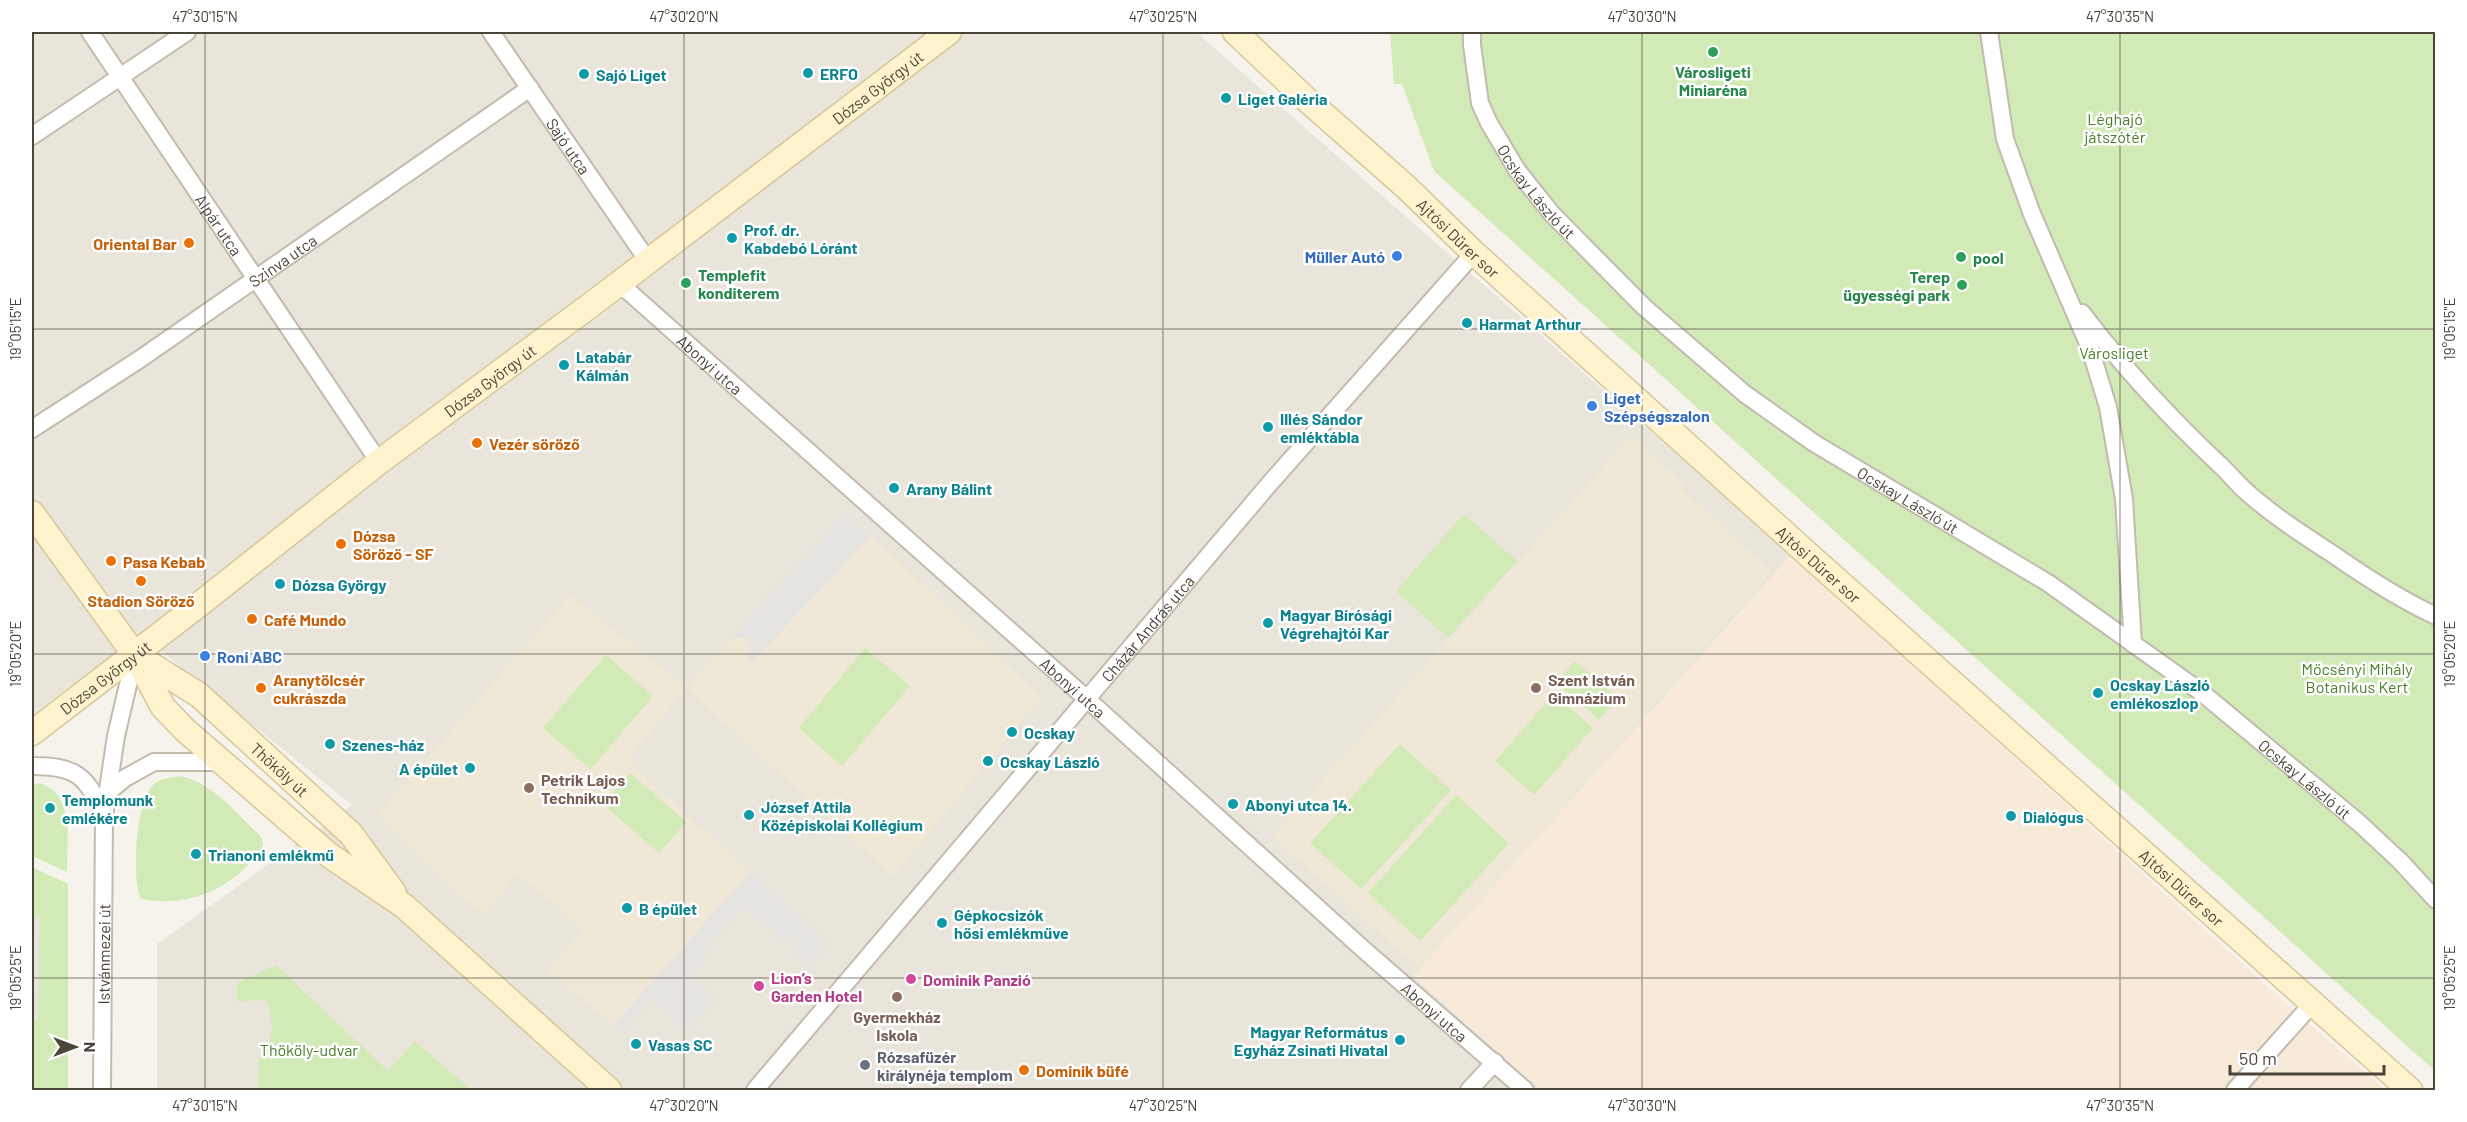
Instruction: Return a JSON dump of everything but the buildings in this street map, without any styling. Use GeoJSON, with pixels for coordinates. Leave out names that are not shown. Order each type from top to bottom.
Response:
{"type":"FeatureCollection","features":[{"type":"Feature","properties":{"kind":"main road","name":"Dózsa György út"},"geometry":{"type":"LineString","coordinates":[[32,733],[135,655],[379,462],[949,32]]}},
{"type":"Feature","properties":{"kind":"main road","name":"Ajtósi Dürer sor"},"geometry":{"type":"LineString","coordinates":[[1235,32],[1306,99],[1406,187],[1474,253],[2410,1090]]}},
{"type":"Feature","properties":{"kind":"main road","name":"Thököly út"},"geometry":{"type":"LineString","coordinates":[[32,513],[135,655],[163,707],[220,762],[330,855],[404,906],[609,1090]]}},
{"type":"Feature","properties":{"kind":"main road","name":"Thököly út"},"geometry":{"type":"LineString","coordinates":[[135,655],[199,695],[351,834],[404,906]]}},
{"type":"Feature","properties":{"kind":"street","name":"Alpár utca"},"geometry":{"type":"LineString","coordinates":[[90,32],[379,462]]}},
{"type":"Feature","properties":{"kind":"street"},"geometry":{"type":"LineString","coordinates":[[32,136],[188,32]]}},
{"type":"Feature","properties":{"kind":"street","name":"Sajó utca"},"geometry":{"type":"LineString","coordinates":[[491,32],[648,261]]}},
{"type":"Feature","properties":{"kind":"street","name":"Ocskay László út"},"geometry":{"type":"LineString","coordinates":[[1472,32],[1480,103],[1517,170],[1552,214],[1644,307],[1745,394],[1805,436],[2048,583],[2201,692],[2322,790],[2400,861],[2436,900]]}},
{"type":"Feature","properties":{"kind":"street"},"geometry":{"type":"LineString","coordinates":[[1989,32],[2005,139],[2032,214],[2094,358],[2118,454],[2124,499],[2133,644]]}},
{"type":"Feature","properties":{"kind":"street","name":"Szinva utca"},"geometry":{"type":"LineString","coordinates":[[32,429],[140,359],[530,87]]}},
{"type":"Feature","properties":{"kind":"street","name":"Cházár András utca"},"geometry":{"type":"LineString","coordinates":[[755,1090],[1272,482],[1474,253]]}},
{"type":"Feature","properties":{"kind":"street","name":"Abonyi utca"},"geometry":{"type":"LineString","coordinates":[[619,283],[1088,700],[1363,949],[1525,1090]]}},
{"type":"Feature","properties":{"kind":"street"},"geometry":{"type":"LineString","coordinates":[[2069,296],[2160,406],[2249,494],[2293,528],[2378,585],[2406,602],[2436,615]]}},
{"type":"Feature","properties":{"kind":"street","name":"Istvánmezei út"},"geometry":{"type":"LineString","coordinates":[[102,1090],[104,816],[119,723],[135,655]]}},
{"type":"Feature","properties":{"kind":"street"},"geometry":{"type":"LineString","coordinates":[[106,794],[125,778],[154,762],[220,762]]}},
{"type":"Feature","properties":{"kind":"street","name":"Istvánmezei út"},"geometry":{"type":"LineString","coordinates":[[32,766],[55,766],[74,772],[94,792],[104,816]]}},
{"type":"Feature","properties":{"kind":"street"},"geometry":{"type":"LineString","coordinates":[[2235,1090],[2312,1004]]}},
{"type":"Feature","properties":{"kind":"street"},"geometry":{"type":"LineString","coordinates":[[1469,1090],[1495,1062]]}},
{"type":"Feature","properties":{"kind":"shaded area"},"geometry":{"type":"Polygon","coordinates":[[[32,32],[1196,32],[1791,555],[1413,976],[1541,1090],[157,1090],[157,944],[352,805],[161,651],[106,659],[32,715],[32,32]]]}},
{"type":"Feature","properties":{"kind":"shaded area","name":"Szent István Gimnázium"},"geometry":{"type":"Polygon","coordinates":[[[1631,436],[1685,485],[1681,489],[1772,571],[1420,969],[1272,836],[1631,436]]]}},
{"type":"Feature","properties":{"kind":"shaded area"},"geometry":{"type":"Polygon","coordinates":[[[846,512],[1041,697],[893,876],[686,688],[627,760],[750,872],[614,1025],[548,971],[583,929],[518,874],[482,915],[377,815],[570,595],[687,688],[846,512]]]}},
{"type":"Feature","properties":{"kind":"shaded area"},"geometry":{"type":"Polygon","coordinates":[[[846,512],[871,536],[752,662],[747,657],[751,648],[748,641],[742,637],[735,640],[732,637],[846,512]]]}},
{"type":"Feature","properties":{"kind":"shaded area"},"geometry":{"type":"Polygon","coordinates":[[[1791,555],[2282,1000],[2385,1090],[1541,1090],[1413,976],[1791,555]]]}},
{"type":"Feature","properties":{"kind":"shaded area"},"geometry":{"type":"Polygon","coordinates":[[[750,872],[829,944],[808,965],[793,951],[798,945],[789,936],[784,942],[743,906],[702,953],[707,958],[690,977],[716,1000],[688,1031],[652,999],[622,1032],[614,1025],[750,872]]]}},
{"type":"Feature","properties":{"kind":"shaded area"},"geometry":{"type":"Polygon","coordinates":[[[32,917],[40,917],[38,1021],[32,1021],[32,917]]]}},
{"type":"Feature","properties":{"kind":"green space","name":"Városliget"},"geometry":{"type":"Polygon","coordinates":[[[1390,32],[2435,32],[2435,1071],[1434,171],[1402,84],[1394,84],[1390,32]]]}},
{"type":"Feature","properties":{"kind":"green space"},"geometry":{"type":"Polygon","coordinates":[[[1464,514],[1517,561],[1448,638],[1396,591],[1464,514]]]}},
{"type":"Feature","properties":{"kind":"green space"},"geometry":{"type":"Polygon","coordinates":[[[865,648],[910,686],[842,766],[799,728],[865,648]]]}},
{"type":"Feature","properties":{"kind":"green space"},"geometry":{"type":"Polygon","coordinates":[[[606,655],[653,696],[591,769],[543,728],[606,655]]]}},
{"type":"Feature","properties":{"kind":"green space"},"geometry":{"type":"Polygon","coordinates":[[[1575,661],[1618,698],[1599,720],[1556,683],[1575,661]]]}},
{"type":"Feature","properties":{"kind":"green space"},"geometry":{"type":"Polygon","coordinates":[[[1554,694],[1593,728],[1534,795],[1495,761],[1554,694]]]}},
{"type":"Feature","properties":{"kind":"green space"},"geometry":{"type":"Polygon","coordinates":[[[1400,744],[1451,790],[1361,889],[1310,843],[1400,744]]]}},
{"type":"Feature","properties":{"kind":"green space"},"geometry":{"type":"Polygon","coordinates":[[[630,773],[686,822],[659,853],[603,804],[630,773]]]}},
{"type":"Feature","properties":{"kind":"green space"},"geometry":{"type":"Polygon","coordinates":[[[179,776],[191,779],[214,792],[262,838],[263,846],[261,851],[238,874],[200,896],[171,901],[141,899],[136,875],[137,841],[147,794],[156,783],[179,776]]]}},
{"type":"Feature","properties":{"kind":"green space"},"geometry":{"type":"Polygon","coordinates":[[[39,783],[51,789],[59,797],[64,808],[68,834],[67,872],[32,856],[32,785],[39,783]]]}},
{"type":"Feature","properties":{"kind":"green space"},"geometry":{"type":"Polygon","coordinates":[[[1456,795],[1509,843],[1420,941],[1368,893],[1456,795]]]}},
{"type":"Feature","properties":{"kind":"green space"},"geometry":{"type":"Polygon","coordinates":[[[32,867],[68,884],[68,1090],[32,1090],[32,867]]]}},
{"type":"Feature","properties":{"kind":"green space","name":"Thököly-udvar"},"geometry":{"type":"Polygon","coordinates":[[[276,965],[388,1071],[415,1041],[471,1090],[258,1089],[259,1057],[264,1057],[269,1042],[272,1028],[271,1015],[266,1000],[237,1001],[237,983],[276,965]]]}},
{"type":"Feature","properties":{"kind":"place","name":"Városligeti Miniaréna"},"geometry":{"type":"Point","coordinates":[1713,52]}},
{"type":"Feature","properties":{"kind":"place","name":"ERFO"},"geometry":{"type":"Point","coordinates":[808,73]}},
{"type":"Feature","properties":{"kind":"place","name":"Sajó Liget"},"geometry":{"type":"Point","coordinates":[584,74]}},
{"type":"Feature","properties":{"kind":"place","name":"Liget Galéria"},"geometry":{"type":"Point","coordinates":[1226,98]}},
{"type":"Feature","properties":{"kind":"place","name":"Prof. dr. Kabdebó Lóránt"},"geometry":{"type":"Point","coordinates":[732,238]}},
{"type":"Feature","properties":{"kind":"place","name":"Oriental Bar"},"geometry":{"type":"Point","coordinates":[189,243]}},
{"type":"Feature","properties":{"kind":"place","name":"Müller Autó"},"geometry":{"type":"Point","coordinates":[1397,256]}},
{"type":"Feature","properties":{"kind":"place","name":"pool"},"geometry":{"type":"Point","coordinates":[1961,257]}},
{"type":"Feature","properties":{"kind":"place","name":"Templefit konditerem"},"geometry":{"type":"Point","coordinates":[686,283]}},
{"type":"Feature","properties":{"kind":"place","name":"Terep ügyességi park"},"geometry":{"type":"Point","coordinates":[1962,285]}},
{"type":"Feature","properties":{"kind":"place","name":"Harmat Arthur"},"geometry":{"type":"Point","coordinates":[1467,323]}},
{"type":"Feature","properties":{"kind":"place","name":"Latabár Kálmán"},"geometry":{"type":"Point","coordinates":[564,365]}},
{"type":"Feature","properties":{"kind":"place","name":"Liget Szépségszalon"},"geometry":{"type":"Point","coordinates":[1592,406]}},
{"type":"Feature","properties":{"kind":"place","name":"Illés Sándor emléktábla"},"geometry":{"type":"Point","coordinates":[1268,427]}},
{"type":"Feature","properties":{"kind":"place","name":"Vezér söröző"},"geometry":{"type":"Point","coordinates":[477,443]}},
{"type":"Feature","properties":{"kind":"place","name":"Arany Bálint"},"geometry":{"type":"Point","coordinates":[894,488]}},
{"type":"Feature","properties":{"kind":"place","name":"Dózsa Söröző - SF"},"geometry":{"type":"Point","coordinates":[341,544]}},
{"type":"Feature","properties":{"kind":"place","name":"Pasa Kebab"},"geometry":{"type":"Point","coordinates":[111,561]}},
{"type":"Feature","properties":{"kind":"place","name":"Stadion Söröző"},"geometry":{"type":"Point","coordinates":[141,581]}},
{"type":"Feature","properties":{"kind":"place","name":"Dózsa György"},"geometry":{"type":"Point","coordinates":[280,584]}},
{"type":"Feature","properties":{"kind":"place","name":"Café Mundo"},"geometry":{"type":"Point","coordinates":[252,619]}},
{"type":"Feature","properties":{"kind":"place","name":"Magyar Bírósági Végrehajtói Kar"},"geometry":{"type":"Point","coordinates":[1268,623]}},
{"type":"Feature","properties":{"kind":"place","name":"Roni ABC"},"geometry":{"type":"Point","coordinates":[205,656]}},
{"type":"Feature","properties":{"kind":"place","name":"Aranytölcsér cukrászda"},"geometry":{"type":"Point","coordinates":[261,688]}},
{"type":"Feature","properties":{"kind":"place","name":"Szent István Gimnázium"},"geometry":{"type":"Point","coordinates":[1536,688]}},
{"type":"Feature","properties":{"kind":"place","name":"Ocskay László emlékoszlop"},"geometry":{"type":"Point","coordinates":[2098,693]}},
{"type":"Feature","properties":{"kind":"place","name":"Ocskay"},"geometry":{"type":"Point","coordinates":[1012,732]}},
{"type":"Feature","properties":{"kind":"place","name":"Szenes-ház"},"geometry":{"type":"Point","coordinates":[330,744]}},
{"type":"Feature","properties":{"kind":"place","name":"Ocskay László"},"geometry":{"type":"Point","coordinates":[988,761]}},
{"type":"Feature","properties":{"kind":"place","name":"A épület"},"geometry":{"type":"Point","coordinates":[470,768]}},
{"type":"Feature","properties":{"kind":"place","name":"Petrik Lajos Technikum"},"geometry":{"type":"Point","coordinates":[529,788]}},
{"type":"Feature","properties":{"kind":"place","name":"Abonyi utca 14."},"geometry":{"type":"Point","coordinates":[1233,804]}},
{"type":"Feature","properties":{"kind":"place","name":"Templomunk emlékére"},"geometry":{"type":"Point","coordinates":[50,808]}},
{"type":"Feature","properties":{"kind":"place","name":"József Attila Középiskolai Kollégium"},"geometry":{"type":"Point","coordinates":[749,815]}},
{"type":"Feature","properties":{"kind":"place","name":"Dialógus"},"geometry":{"type":"Point","coordinates":[2011,816]}},
{"type":"Feature","properties":{"kind":"place","name":"Trianoni emlékmű"},"geometry":{"type":"Point","coordinates":[196,854]}},
{"type":"Feature","properties":{"kind":"place","name":"B épület"},"geometry":{"type":"Point","coordinates":[627,908]}},
{"type":"Feature","properties":{"kind":"place","name":"Gépkocsizók hősi emlékműve"},"geometry":{"type":"Point","coordinates":[942,923]}},
{"type":"Feature","properties":{"kind":"place","name":"Dominik Panzió"},"geometry":{"type":"Point","coordinates":[911,979]}},
{"type":"Feature","properties":{"kind":"place","name":"Lion’s Garden Hotel"},"geometry":{"type":"Point","coordinates":[759,986]}},
{"type":"Feature","properties":{"kind":"place","name":"Gyermekház Iskola"},"geometry":{"type":"Point","coordinates":[897,997]}},
{"type":"Feature","properties":{"kind":"place","name":"Magyar Református Egyház Zsinati Hivatal"},"geometry":{"type":"Point","coordinates":[1400,1040]}},
{"type":"Feature","properties":{"kind":"place","name":"Vasas SC"},"geometry":{"type":"Point","coordinates":[636,1044]}},
{"type":"Feature","properties":{"kind":"place","name":"Rózsafüzér királynéja templom"},"geometry":{"type":"Point","coordinates":[865,1065]}},
{"type":"Feature","properties":{"kind":"place","name":"Dominik büfé"},"geometry":{"type":"Point","coordinates":[1024,1070]}},
{"type":"Feature","properties":{"kind":"park label","name":"Léghajó játszótér"},"geometry":{"type":"Point","coordinates":[2115,127]}},
{"type":"Feature","properties":{"kind":"park label","name":"Mőcsényi Mihály Botanikus Kert"},"geometry":{"type":"Point","coordinates":[2357,677]}}]}
